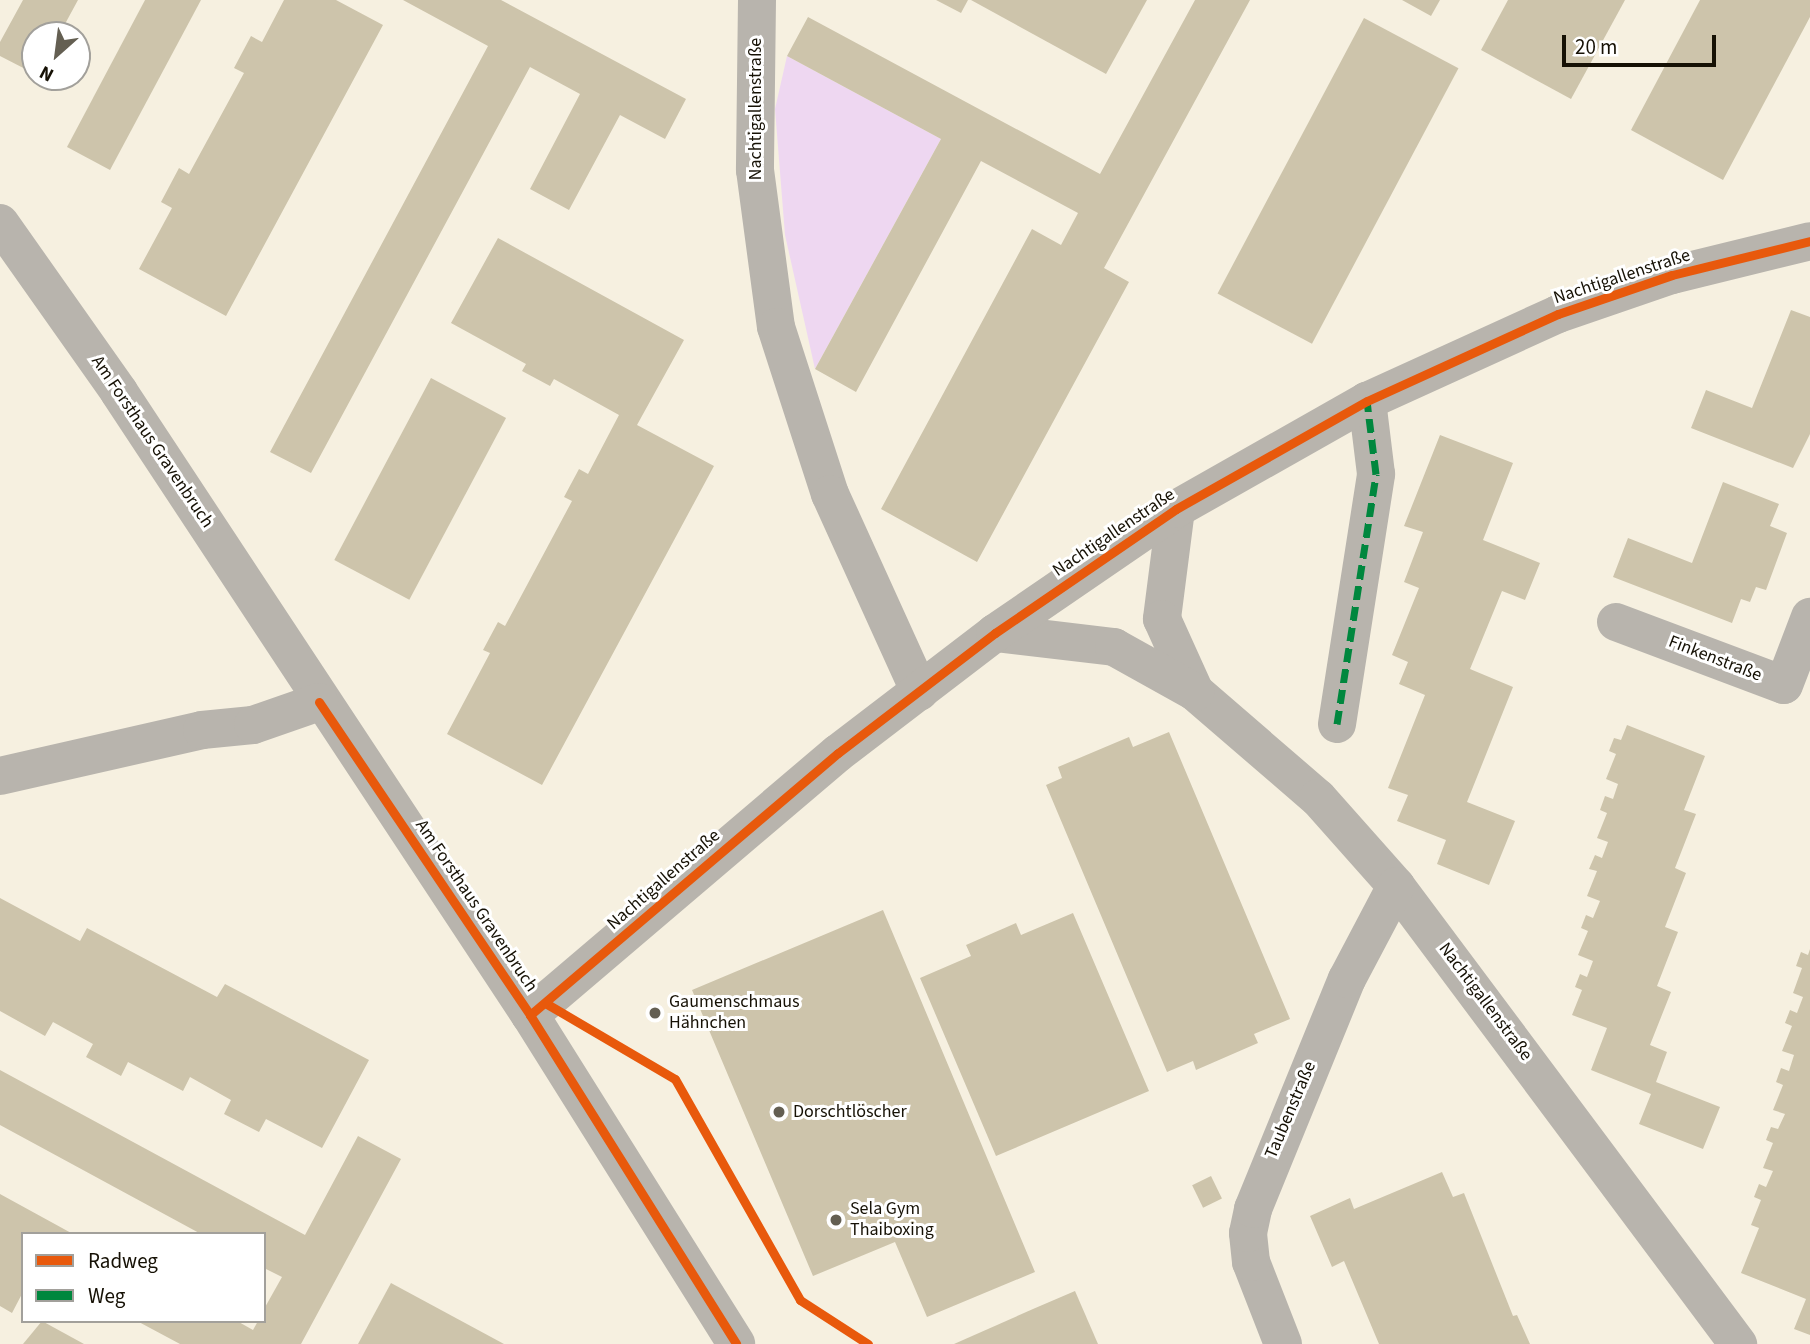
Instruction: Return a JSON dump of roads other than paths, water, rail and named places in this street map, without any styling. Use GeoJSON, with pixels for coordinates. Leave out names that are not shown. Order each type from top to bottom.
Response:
{"type":"FeatureCollection","features":[{"type":"Feature","properties":{"kind":"street","name":"Nachtigallenstraße"},"geometry":{"type":"LineString","coordinates":[[757,0],[755,170],[776,327],[830,494],[919,692]]}},
{"type":"Feature","properties":{"kind":"street","name":"Am Forsthaus Gravenbruch"},"geometry":{"type":"LineString","coordinates":[[0,223],[119,392],[319,702],[530,1015],[736,1344]]}},
{"type":"Feature","properties":{"kind":"street","name":"Nachtigallenstraße"},"geometry":{"type":"LineString","coordinates":[[530,1015],[769,809],[995,633],[1176,509],[1367,401],[1558,314],[1672,275],[1810,241]]}},
{"type":"Feature","properties":{"kind":"street"},"geometry":{"type":"LineString","coordinates":[[1337,724],[1376,474],[1367,401]]}},
{"type":"Feature","properties":{"kind":"street","name":"Nachtigallenstraße"},"geometry":{"type":"LineString","coordinates":[[1176,509],[1161,619],[1195,692]]}},
{"type":"Feature","properties":{"kind":"street","name":"Finkenstraße"},"geometry":{"type":"LineString","coordinates":[[1616,622],[1784,685],[1810,617]]}},
{"type":"Feature","properties":{"kind":"street","name":"Nachtigallenstraße"},"geometry":{"type":"LineString","coordinates":[[995,633],[1114,647],[1195,692],[1318,798],[1396,886],[1738,1344]]}},
{"type":"Feature","properties":{"kind":"street"},"geometry":{"type":"LineString","coordinates":[[0,776],[202,730],[275,720],[319,702]]}},
{"type":"Feature","properties":{"kind":"street","name":"Taubenstraße"},"geometry":{"type":"LineString","coordinates":[[1283,1344],[1251,1262],[1248,1233],[1253,1209],[1347,979],[1396,886]]}},
{"type":"Feature","properties":{"kind":"place","name":"Gaumenschmaus Hähnchen"},"geometry":{"type":"Point","coordinates":[655,1013]}},
{"type":"Feature","properties":{"kind":"place","name":"Dorschtlöscher"},"geometry":{"type":"Point","coordinates":[779,1112]}},
{"type":"Feature","properties":{"kind":"place","name":"Sela Gym Thaiboxing"},"geometry":{"type":"Point","coordinates":[836,1220]}}]}
